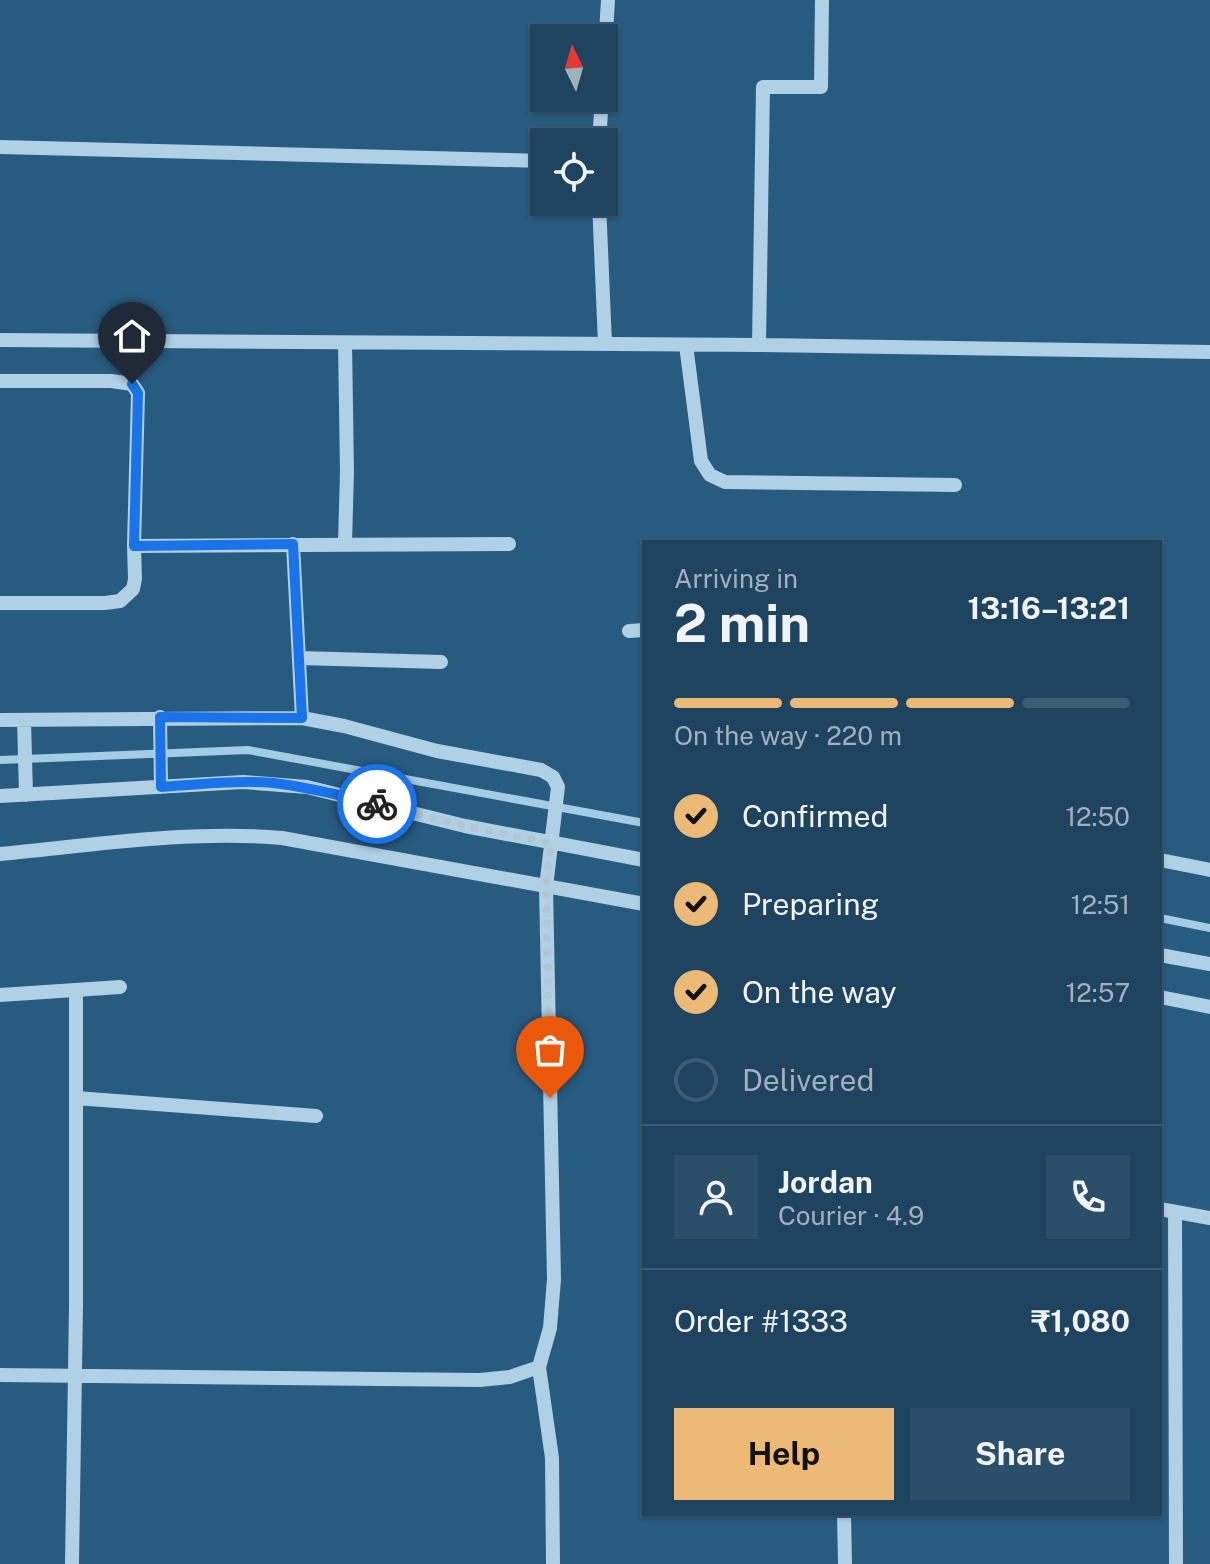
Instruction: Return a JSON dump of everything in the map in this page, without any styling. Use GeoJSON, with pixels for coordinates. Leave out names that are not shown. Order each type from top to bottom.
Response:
{"type":"FeatureCollection","features":[{"type":"Feature","properties":{"kind":"street"},"geometry":{"type":"LineString","coordinates":[[607,24],[608,0]]}},
{"type":"Feature","properties":{"kind":"street"},"geometry":{"type":"LineString","coordinates":[[759,345],[763,87],[821,87],[822,0]]}},
{"type":"Feature","properties":{"kind":"street"},"geometry":{"type":"LineString","coordinates":[[0,147],[530,161]]}},
{"type":"Feature","properties":{"kind":"street"},"geometry":{"type":"LineString","coordinates":[[600,216],[605,344]]}},
{"type":"Feature","properties":{"kind":"street"},"geometry":{"type":"LineString","coordinates":[[0,340],[759,345],[1210,352]]}},
{"type":"Feature","properties":{"kind":"street"},"geometry":{"type":"LineString","coordinates":[[345,343],[345,543]]}},
{"type":"Feature","properties":{"kind":"street"},"geometry":{"type":"LineString","coordinates":[[686,345],[701,461],[710,475],[725,482],[955,485]]}},
{"type":"Feature","properties":{"kind":"street"},"geometry":{"type":"LineString","coordinates":[[0,381],[111,381],[132,384],[138,393],[133,589],[120,601],[105,603],[0,603]]}},
{"type":"Feature","properties":{"kind":"street"},"geometry":{"type":"LineString","coordinates":[[293,544],[302,718]]}},
{"type":"Feature","properties":{"kind":"street"},"geometry":{"type":"LineString","coordinates":[[134,546],[509,544]]}},
{"type":"Feature","properties":{"kind":"street"},"geometry":{"type":"LineString","coordinates":[[299,658],[441,662]]}},
{"type":"Feature","properties":{"kind":"street"},"geometry":{"type":"LineString","coordinates":[[160,717],[161,787]]}},
{"type":"Feature","properties":{"kind":"street"},"geometry":{"type":"LineString","coordinates":[[0,720],[302,718],[437,751],[541,770],[553,777],[558,787],[546,887],[554,1279],[550,1328],[539,1367],[552,1458],[553,1564]]}},
{"type":"Feature","properties":{"kind":"street"},"geometry":{"type":"LineString","coordinates":[[24,720],[26,795]]}},
{"type":"Feature","properties":{"kind":"street"},"geometry":{"type":"LineString","coordinates":[[0,796],[243,782],[307,787],[465,826],[642,860]]}},
{"type":"Feature","properties":{"kind":"street"},"geometry":{"type":"LineString","coordinates":[[0,854],[190,836],[282,838],[642,904]]}},
{"type":"Feature","properties":{"kind":"street"},"geometry":{"type":"LineString","coordinates":[[1162,860],[1210,870]]}},
{"type":"Feature","properties":{"kind":"street"},"geometry":{"type":"LineString","coordinates":[[1162,955],[1210,964]]}},
{"type":"Feature","properties":{"kind":"street"},"geometry":{"type":"LineString","coordinates":[[0,995],[120,987]]}},
{"type":"Feature","properties":{"kind":"street"},"geometry":{"type":"LineString","coordinates":[[72,1564],[76,990]]}},
{"type":"Feature","properties":{"kind":"street"},"geometry":{"type":"LineString","coordinates":[[1162,997],[1210,1007]]}},
{"type":"Feature","properties":{"kind":"street"},"geometry":{"type":"LineString","coordinates":[[76,1098],[316,1116]]}},
{"type":"Feature","properties":{"kind":"street"},"geometry":{"type":"LineString","coordinates":[[1176,1564],[1176,1459],[1167,1211],[1210,1218]]}},
{"type":"Feature","properties":{"kind":"street"},"geometry":{"type":"LineString","coordinates":[[0,1375],[480,1380],[510,1377],[539,1367]]}},
{"type":"Feature","properties":{"kind":"street"},"geometry":{"type":"LineString","coordinates":[[1162,1460],[1176,1459]]}},
{"type":"Feature","properties":{"kind":"street"},"geometry":{"type":"LineString","coordinates":[[844,1516],[845,1564]]}},
{"type":"Feature","properties":{"kind":"waterway"},"geometry":{"type":"LineString","coordinates":[[0,760],[248,750],[642,823]]}},
{"type":"Feature","properties":{"kind":"waterway"},"geometry":{"type":"LineString","coordinates":[[1162,918],[1210,928]]}},
{"type":"Feature","properties":{"kind":"way so far"},"geometry":{"type":"LineString","coordinates":[[377,804],[551,843],[546,887],[550,1098]]}},
{"type":"Feature","properties":{"kind":"route"},"geometry":{"type":"LineString","coordinates":[[132,384],[138,393],[134,546],[293,544],[302,718],[160,717],[161,787],[272,783],[307,787],[377,804]]}}]}
